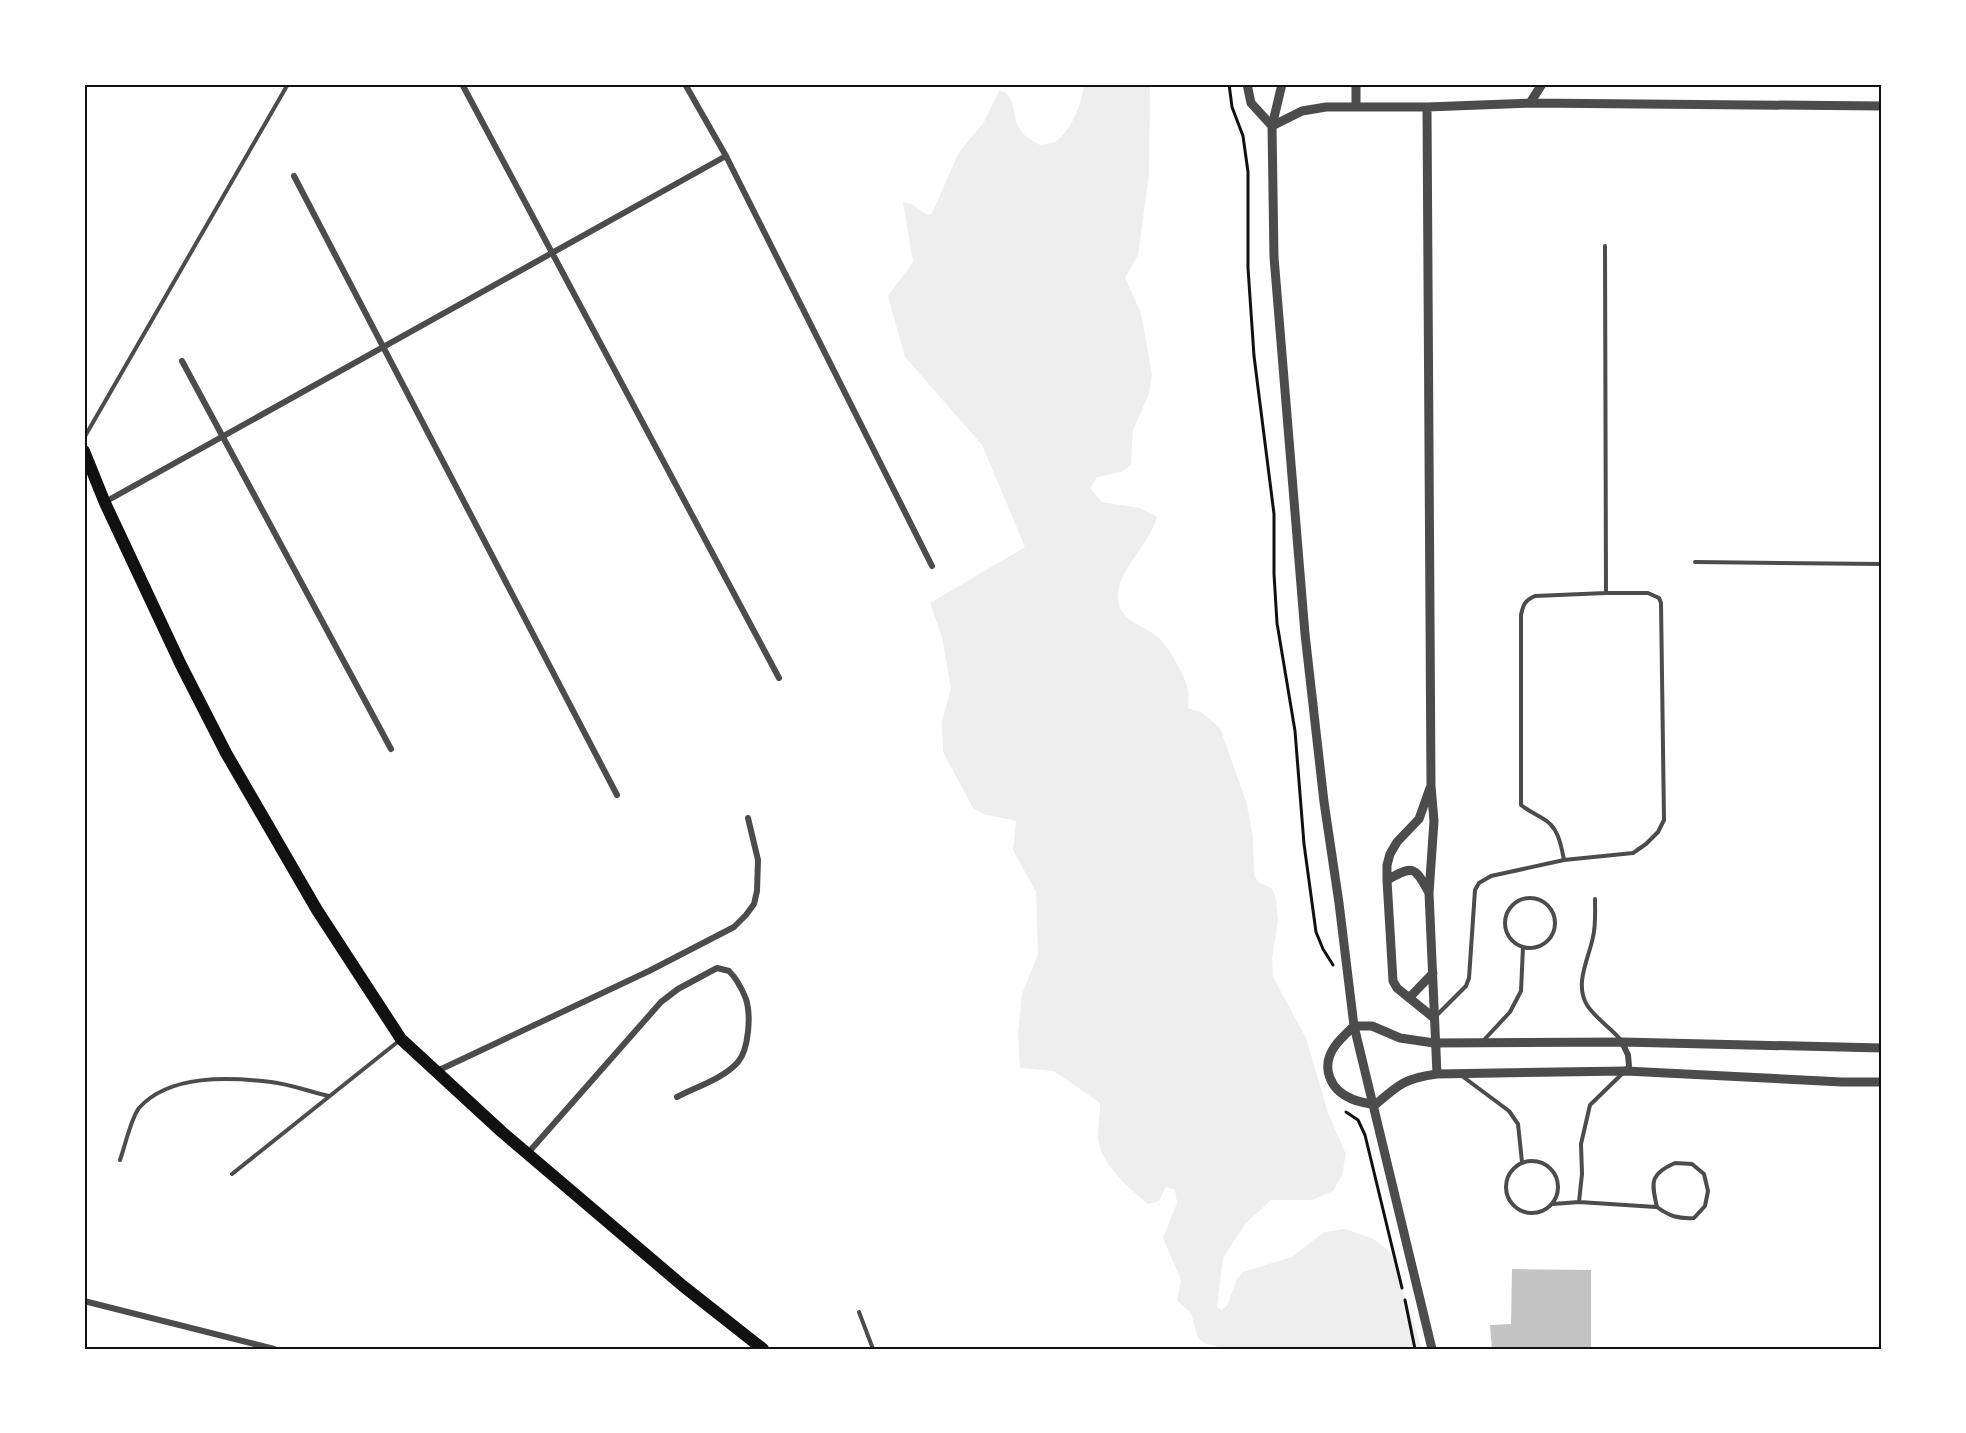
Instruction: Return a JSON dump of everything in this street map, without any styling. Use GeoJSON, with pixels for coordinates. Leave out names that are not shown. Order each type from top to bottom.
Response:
{"type":"FeatureCollection","features":[{"type":"Feature","properties":{"kind":"main road"},"geometry":{"type":"LineString","coordinates":[[84,451],[105,503],[181,665],[226,753],[317,910],[400,1040],[683,1286],[763,1349]]}},
{"type":"Feature","properties":{"kind":"street"},"geometry":{"type":"LineString","coordinates":[[462,84],[779,678]]}},
{"type":"Feature","properties":{"kind":"street"},"geometry":{"type":"LineString","coordinates":[[685,84],[726,156],[932,566]]}},
{"type":"Feature","properties":{"kind":"street"},"geometry":{"type":"LineString","coordinates":[[1247,84],[1251,103],[1272,126]]}},
{"type":"Feature","properties":{"kind":"street"},"geometry":{"type":"LineString","coordinates":[[1282,84],[1272,126],[1274,257],[1305,634],[1324,802],[1354,1026],[1375,1105],[1432,1349]]}},
{"type":"Feature","properties":{"kind":"street"},"geometry":{"type":"LineString","coordinates":[[1356,84],[1356,107]]}},
{"type":"Feature","properties":{"kind":"street"},"geometry":{"type":"LineString","coordinates":[[1530,103],[1542,84]]}},
{"type":"Feature","properties":{"kind":"street"},"geometry":{"type":"LineString","coordinates":[[1272,126],[1302,111],[1326,107],[1427,107],[1530,103],[1882,106]]}},
{"type":"Feature","properties":{"kind":"street"},"geometry":{"type":"LineString","coordinates":[[1427,107],[1431,786],[1434,821],[1430,892],[1434,1043],[1437,1074]]}},
{"type":"Feature","properties":{"kind":"street"},"geometry":{"type":"LineString","coordinates":[[105,503],[726,156]]}},
{"type":"Feature","properties":{"kind":"street"},"geometry":{"type":"LineString","coordinates":[[294,176],[616,795]]}},
{"type":"Feature","properties":{"kind":"street"},"geometry":{"type":"LineString","coordinates":[[182,361],[391,749]]}},
{"type":"Feature","properties":{"kind":"street"},"geometry":{"type":"LineString","coordinates":[[1431,786],[1419,819],[1397,842],[1390,854],[1387,880],[1393,981],[1397,988],[1434,1018]]}},
{"type":"Feature","properties":{"kind":"street"},"geometry":{"type":"LineString","coordinates":[[435,1072],[649,971],[734,927],[746,915],[757,891],[758,860],[748,818]]}},
{"type":"Feature","properties":{"kind":"street"},"geometry":{"type":"LineString","coordinates":[[1387,880],[1405,870],[1410,870],[1421,878],[1430,892]]}},
{"type":"Feature","properties":{"kind":"street"},"geometry":{"type":"LineString","coordinates":[[528,1153],[661,1002],[678,989],[717,968],[729,971],[746,1000],[748,1027],[744,1050],[738,1062],[726,1072],[676,1097]]}},
{"type":"Feature","properties":{"kind":"street"},"geometry":{"type":"LineString","coordinates":[[1409,998],[1433,973]]}},
{"type":"Feature","properties":{"kind":"street"},"geometry":{"type":"LineString","coordinates":[[1375,1105],[1353,1100],[1339,1092],[1331,1084],[1327,1071],[1334,1047],[1354,1026],[1372,1026],[1400,1038],[1434,1043],[1622,1042],[1882,1048]]}},
{"type":"Feature","properties":{"kind":"street"},"geometry":{"type":"LineString","coordinates":[[1622,1042],[1628,1056],[1629,1066],[1626,1071]]}},
{"type":"Feature","properties":{"kind":"street"},"geometry":{"type":"LineString","coordinates":[[1375,1105],[1398,1085],[1414,1077],[1437,1074],[1626,1071],[1882,1082]]}},
{"type":"Feature","properties":{"kind":"street"},"geometry":{"type":"LineString","coordinates":[[84,1301],[246,1346],[274,1349]]}},
{"type":"Feature","properties":{"kind":"lane"},"geometry":{"type":"LineString","coordinates":[[84,438],[288,84]]}},
{"type":"Feature","properties":{"kind":"lane"},"geometry":{"type":"LineString","coordinates":[[1605,246],[1606,592]]}},
{"type":"Feature","properties":{"kind":"lane"},"geometry":{"type":"LineString","coordinates":[[1695,562],[1882,564]]}},
{"type":"Feature","properties":{"kind":"lane"},"geometry":{"type":"LineString","coordinates":[[1434,1018],[1466,986],[1469,978],[1475,890],[1479,883],[1491,876],[1564,860],[1633,853],[1658,832],[1664,820],[1661,603],[1659,598],[1648,593],[1606,592],[1535,596],[1527,599],[1522,606],[1521,805],[1544,818],[1553,827],[1560,839],[1564,860]]}},
{"type":"Feature","properties":{"kind":"lane"},"geometry":{"type":"LineString","coordinates":[[1538,899],[1551,910],[1554,929],[1550,938],[1542,944],[1533,948],[1524,947],[1509,937],[1506,929],[1508,912],[1521,900],[1538,899]]}},
{"type":"Feature","properties":{"kind":"lane"},"geometry":{"type":"LineString","coordinates":[[1595,899],[1594,935],[1581,979],[1583,996],[1591,1011],[1612,1029],[1622,1042]]}},
{"type":"Feature","properties":{"kind":"lane"},"geometry":{"type":"LineString","coordinates":[[1482,1042],[1510,1012],[1521,991],[1524,947]]}},
{"type":"Feature","properties":{"kind":"lane"},"geometry":{"type":"LineString","coordinates":[[232,1174],[400,1040]]}},
{"type":"Feature","properties":{"kind":"lane"},"geometry":{"type":"LineString","coordinates":[[1579,1202],[1582,1174],[1581,1144],[1590,1105],[1626,1071]]}},
{"type":"Feature","properties":{"kind":"lane"},"geometry":{"type":"LineString","coordinates":[[1460,1074],[1509,1111],[1518,1124],[1522,1162]]}},
{"type":"Feature","properties":{"kind":"lane"},"geometry":{"type":"LineString","coordinates":[[120,1160],[138,1110],[154,1095],[181,1083],[217,1079],[272,1082],[329,1096]]}},
{"type":"Feature","properties":{"kind":"lane"},"geometry":{"type":"LineString","coordinates":[[1522,1162],[1542,1163],[1550,1168],[1556,1177],[1558,1187],[1556,1196],[1552,1204],[1543,1211],[1533,1213],[1523,1211],[1514,1206],[1508,1198],[1506,1188],[1508,1177],[1513,1168],[1522,1162]]}},
{"type":"Feature","properties":{"kind":"lane"},"geometry":{"type":"LineString","coordinates":[[1552,1204],[1579,1202],[1657,1207],[1667,1215],[1680,1219],[1694,1218],[1705,1206],[1708,1191],[1704,1174],[1692,1164],[1675,1163],[1661,1169],[1653,1181],[1657,1207]]}},
{"type":"Feature","properties":{"kind":"lane"},"geometry":{"type":"LineString","coordinates":[[859,1312],[873,1349]]}},
{"type":"Feature","properties":{"kind":"shaded area"},"geometry":{"type":"Polygon","coordinates":[[[1084,84],[1150,84],[1149,174],[1138,255],[1125,278],[1141,313],[1152,374],[1149,394],[1133,430],[1131,465],[1121,472],[1097,477],[1090,488],[1102,502],[1140,508],[1157,517],[1120,584],[1118,594],[1121,610],[1132,621],[1159,638],[1172,655],[1187,684],[1188,708],[1201,712],[1220,728],[1246,801],[1253,837],[1254,875],[1259,883],[1272,888],[1276,899],[1278,921],[1272,958],[1273,977],[1306,1038],[1328,1113],[1346,1154],[1342,1175],[1333,1191],[1312,1200],[1271,1200],[1245,1224],[1223,1258],[1217,1307],[1221,1310],[1227,1306],[1237,1279],[1243,1272],[1292,1257],[1324,1232],[1345,1229],[1374,1239],[1391,1253],[1422,1349],[1228,1349],[1206,1344],[1198,1338],[1191,1313],[1177,1300],[1181,1280],[1163,1238],[1177,1203],[1175,1190],[1166,1187],[1159,1201],[1148,1204],[1116,1174],[1104,1156],[1098,1137],[1100,1103],[1054,1071],[1020,1068],[1018,1034],[1022,994],[1038,954],[1036,892],[1013,850],[1016,821],[983,814],[973,808],[943,752],[942,721],[951,688],[942,637],[930,603],[1025,547],[982,445],[905,357],[888,296],[913,262],[903,202],[912,204],[927,215],[932,213],[959,152],[984,122],[999,91],[1005,92],[1012,102],[1016,121],[1021,131],[1040,145],[1056,141],[1068,128],[1079,107],[1084,84]]]}},
{"type":"Feature","properties":{"kind":"building"},"geometry":{"type":"Polygon","coordinates":[[[1512,1269],[1591,1270],[1591,1349],[1492,1349],[1490,1325],[1511,1324],[1512,1269]]]}}]}
